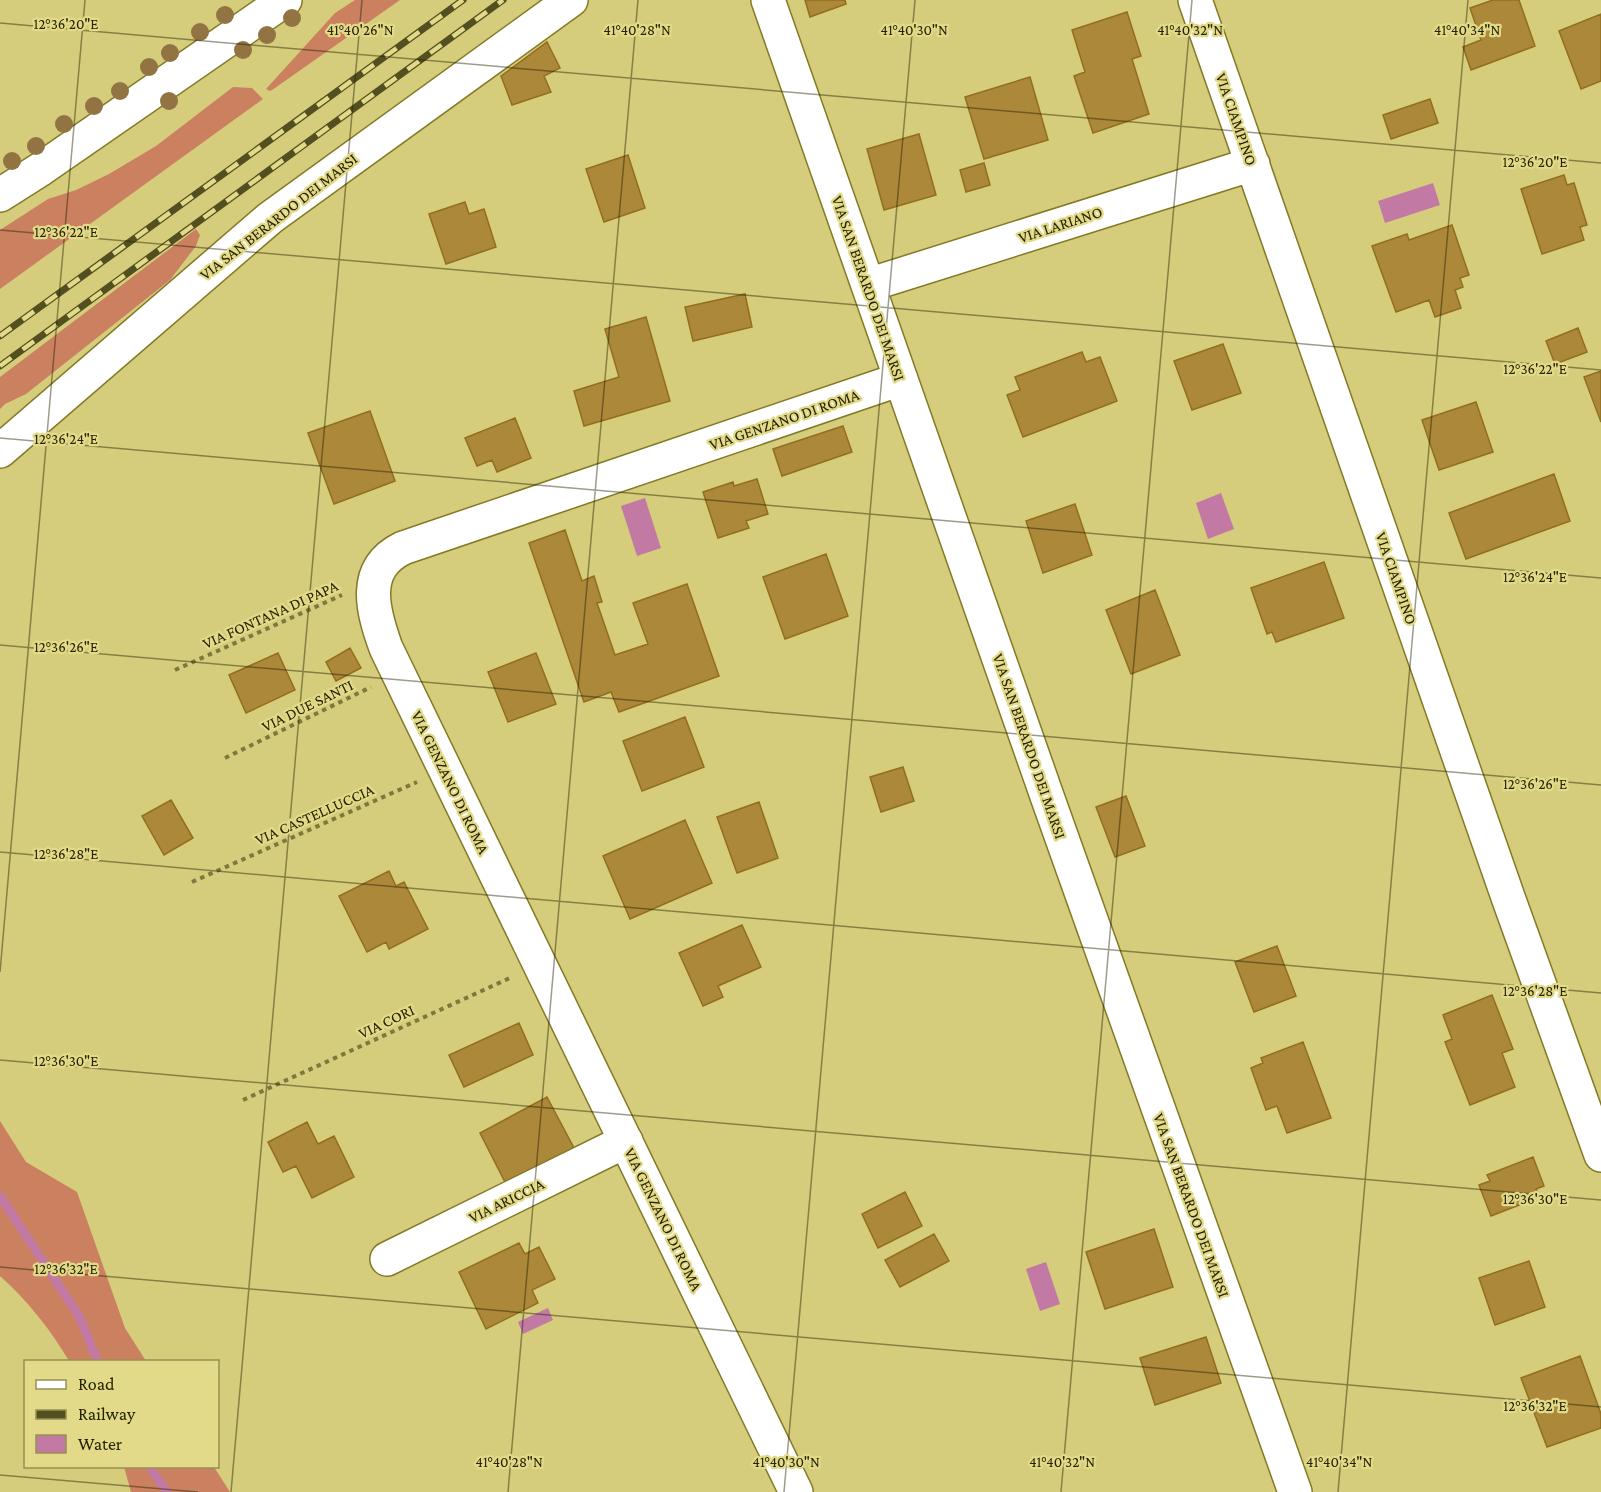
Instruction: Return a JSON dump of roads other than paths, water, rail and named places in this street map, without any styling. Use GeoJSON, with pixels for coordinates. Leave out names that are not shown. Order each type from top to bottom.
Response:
{"type":"FeatureCollection","features":[{"type":"Feature","properties":{"kind":"street"},"geometry":{"type":"LineString","coordinates":[[0,195],[285,0]]}},
{"type":"Feature","properties":{"kind":"street","name":"VIA SAN BERARDO DEI MARSI"},"geometry":{"type":"LineString","coordinates":[[0,451],[270,218],[571,0]]}},
{"type":"Feature","properties":{"kind":"street","name":"VIA SAN BERARDO DEI MARSI"},"geometry":{"type":"LineString","coordinates":[[768,0],[1295,1492]]}},
{"type":"Feature","properties":{"kind":"street","name":"VIA CIAMPINO"},"geometry":{"type":"LineString","coordinates":[[1195,0],[1601,1155]]}},
{"type":"Feature","properties":{"kind":"street","name":"VIA LARIANO"},"geometry":{"type":"LineString","coordinates":[[868,285],[1253,164]]}},
{"type":"Feature","properties":{"kind":"street","name":"VIA GENZANO DI ROMA"},"geometry":{"type":"LineString","coordinates":[[796,1492],[386,648],[376,616],[375,580],[383,562],[403,548],[901,379]]}},
{"type":"Feature","properties":{"kind":"street","name":"VIA ARICCIA"},"geometry":{"type":"LineString","coordinates":[[387,1259],[626,1141]]}},
{"type":"Feature","properties":{"kind":"water"},"geometry":{"type":"Polygon","coordinates":[[[1433,183],[1440,205],[1385,223],[1378,201],[1433,183]]]}},
{"type":"Feature","properties":{"kind":"water"},"geometry":{"type":"Polygon","coordinates":[[[1221,493],[1234,529],[1208,539],[1196,503],[1221,493]]]}},
{"type":"Feature","properties":{"kind":"water"},"geometry":{"type":"Polygon","coordinates":[[[645,498],[661,548],[637,556],[621,506],[645,498]]]}},
{"type":"Feature","properties":{"kind":"water"},"geometry":{"type":"Polygon","coordinates":[[[1046,1262],[1060,1304],[1040,1311],[1026,1269],[1046,1262]]]}},
{"type":"Feature","properties":{"kind":"water"},"geometry":{"type":"Polygon","coordinates":[[[548,1308],[553,1320],[523,1334],[518,1322],[548,1308]]]}},
{"type":"Feature","properties":{"kind":"waterway"},"geometry":{"type":"LineString","coordinates":[[0,1196],[79,1316],[97,1360]]}},
{"type":"Feature","properties":{"kind":"waterway"},"geometry":{"type":"LineString","coordinates":[[150,1468],[167,1492]]}},
{"type":"Feature","properties":{"kind":"railway"},"geometry":{"type":"LineString","coordinates":[[0,336],[463,0]]}},
{"type":"Feature","properties":{"kind":"railway"},"geometry":{"type":"LineString","coordinates":[[0,366],[503,0]]}}]}
